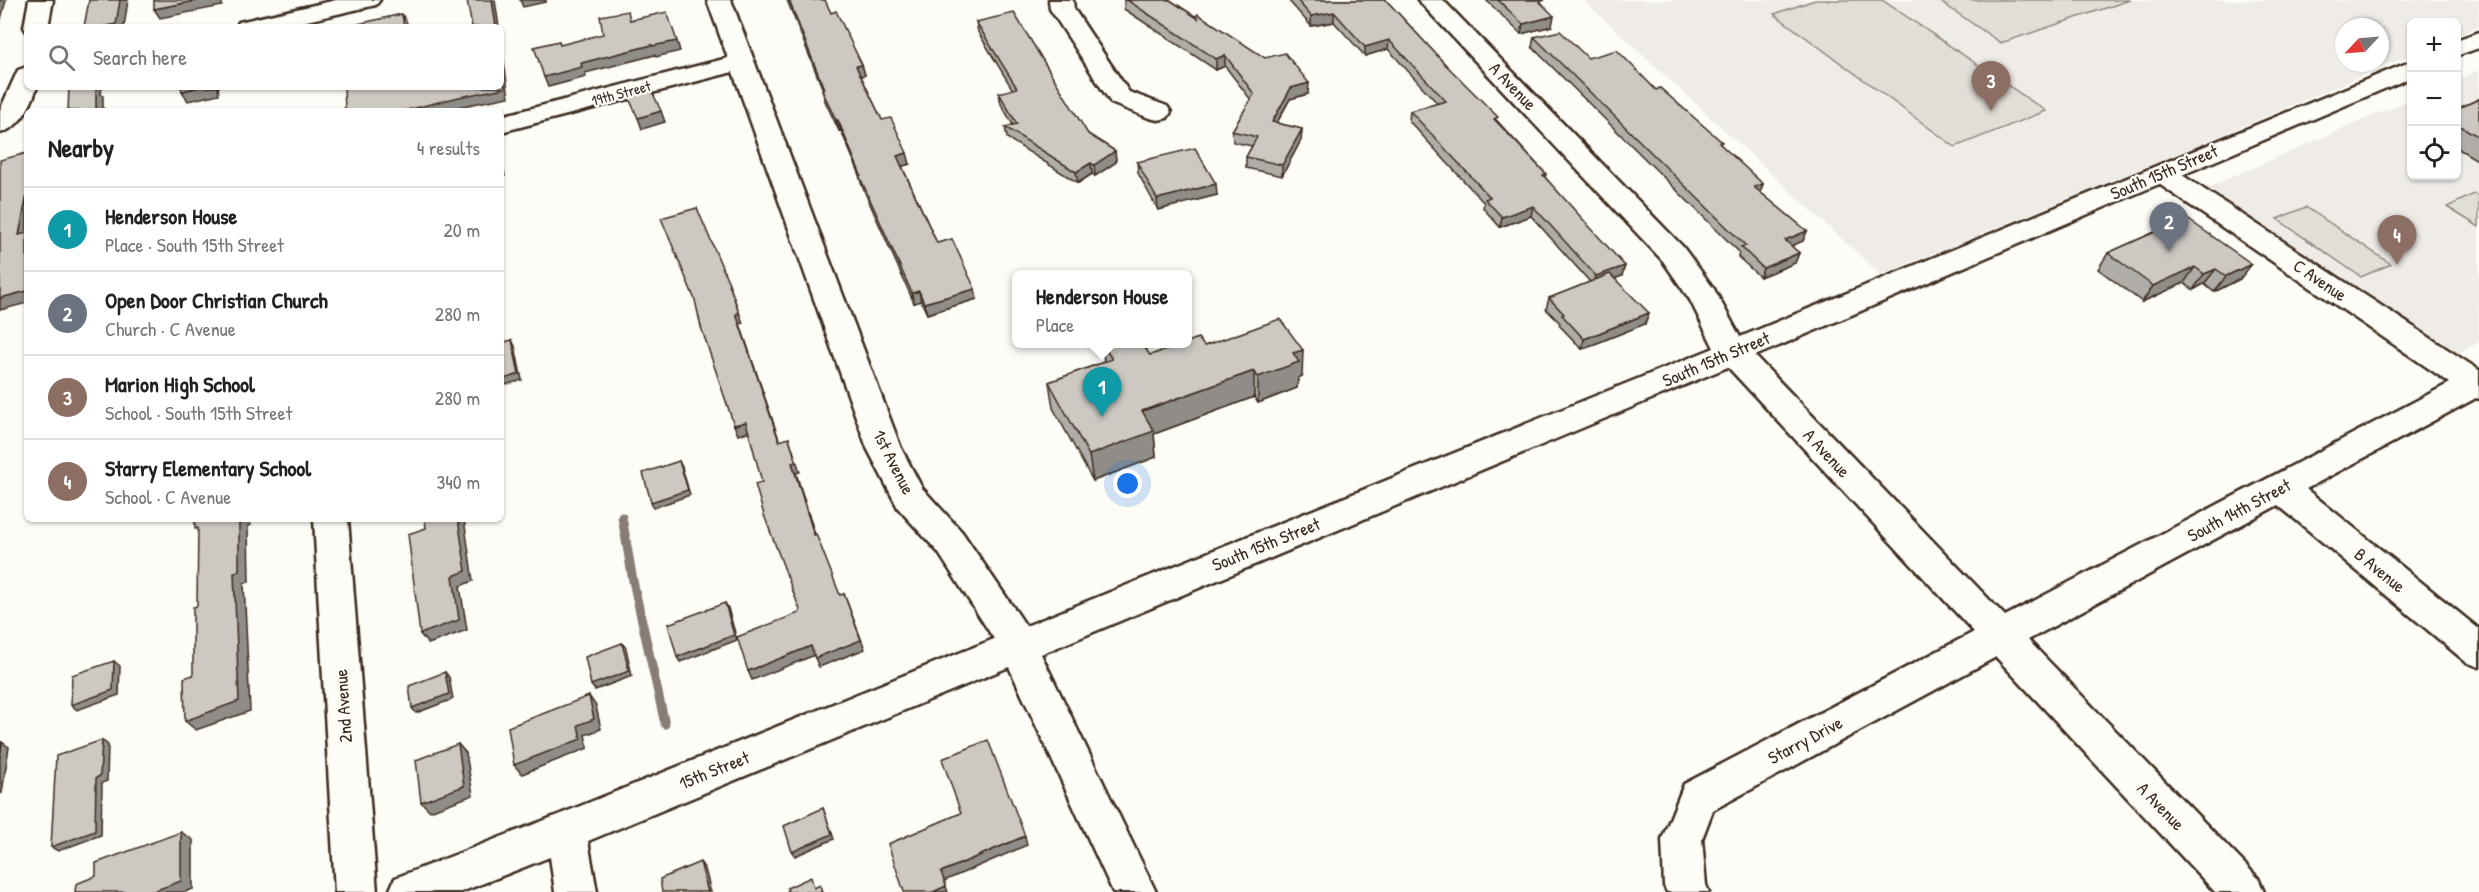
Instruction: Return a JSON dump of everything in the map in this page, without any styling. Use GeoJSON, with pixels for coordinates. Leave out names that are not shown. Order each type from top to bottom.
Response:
{"type":"FeatureCollection","features":[{"type":"Feature","properties":{"kind":"street"},"geometry":{"type":"LineString","coordinates":[[37,24],[41,0]]}},
{"type":"Feature","properties":{"kind":"street"},"geometry":{"type":"LineString","coordinates":[[261,24],[368,0]]}},
{"type":"Feature","properties":{"kind":"street","name":"1st Avenue"},"geometry":{"type":"LineString","coordinates":[[719,0],[884,448],[910,498],[950,542],[1018,645],[1132,891]]}},
{"type":"Feature","properties":{"kind":"street"},"geometry":{"type":"LineString","coordinates":[[1062,0],[1062,9],[1120,97],[1158,112]]}},
{"type":"Feature","properties":{"kind":"street","name":"A Avenue"},"geometry":{"type":"LineString","coordinates":[[1430,0],[1673,254],[1702,296],[1732,352],[2243,892]]}},
{"type":"Feature","properties":{"kind":"street"},"geometry":{"type":"LineString","coordinates":[[2461,47],[2479,39]]}},
{"type":"Feature","properties":{"kind":"street","name":"19th Street"},"geometry":{"type":"LineString","coordinates":[[504,123],[742,62]]}},
{"type":"Feature","properties":{"kind":"street","name":"South 15th Street"},"geometry":{"type":"LineString","coordinates":[[1018,645],[1732,352],[2407,70]]}},
{"type":"Feature","properties":{"kind":"street"},"geometry":{"type":"LineString","coordinates":[[0,125],[12,115],[24,87]]}},
{"type":"Feature","properties":{"kind":"street","name":"C Avenue"},"geometry":{"type":"LineString","coordinates":[[2161,173],[2478,384]]}},
{"type":"Feature","properties":{"kind":"street","name":"South 14th Street"},"geometry":{"type":"LineString","coordinates":[[1999,636],[2478,384]]}},
{"type":"Feature","properties":{"kind":"street","name":"B Avenue"},"geometry":{"type":"LineString","coordinates":[[2281,488],[2479,651]]}},
{"type":"Feature","properties":{"kind":"street","name":"2nd Avenue"},"geometry":{"type":"LineString","coordinates":[[331,522],[356,892]]}},
{"type":"Feature","properties":{"kind":"street","name":"Starry Drive"},"geometry":{"type":"LineString","coordinates":[[1688,892],[1685,886],[1682,838],[1698,797],[1999,636]]}},
{"type":"Feature","properties":{"kind":"street","name":"15th Street"},"geometry":{"type":"LineString","coordinates":[[410,892],[566,831],[1018,645]]}},
{"type":"Feature","properties":{"kind":"street"},"geometry":{"type":"LineString","coordinates":[[566,831],[576,892]]}},
{"type":"Feature","properties":{"kind":"shaded area"},"geometry":{"type":"Polygon","coordinates":[[[1583,0],[2479,0],[2479,26],[2461,34],[2461,18],[2407,18],[2407,57],[2389,64],[2389,18],[2335,18],[2335,72],[2371,72],[1881,275],[1583,0]]]}},
{"type":"Feature","properties":{"kind":"shaded area"},"geometry":{"type":"Polygon","coordinates":[[[1815,0],[1882,0],[2046,111],[1955,147],[1774,14],[1815,0]]]}},
{"type":"Feature","properties":{"kind":"shaded area"},"geometry":{"type":"Polygon","coordinates":[[[1938,0],[2130,0],[2001,43],[1938,0]]]}},
{"type":"Feature","properties":{"kind":"shaded area"},"geometry":{"type":"Polygon","coordinates":[[[2479,70],[2479,342],[2450,358],[2204,189],[2407,101],[2407,180],[2461,180],[2461,78],[2479,70]]]}},
{"type":"Feature","properties":{"kind":"shaded area"},"geometry":{"type":"Polygon","coordinates":[[[2474,194],[2479,197],[2479,227],[2447,207],[2474,194]]]}},
{"type":"Feature","properties":{"kind":"shaded area"},"geometry":{"type":"Polygon","coordinates":[[[2306,207],[2391,264],[2361,277],[2277,219],[2306,207]]]}},
{"type":"Feature","properties":{"kind":"building"},"geometry":{"type":"Polygon","coordinates":[[[89,0],[120,0],[116,24],[85,24],[89,0]]]}},
{"type":"Feature","properties":{"kind":"building"},"geometry":{"type":"Polygon","coordinates":[[[154,0],[200,0],[154,9],[154,0]]]}},
{"type":"Feature","properties":{"kind":"building"},"geometry":{"type":"Polygon","coordinates":[[[467,0],[492,0],[496,24],[471,24],[467,0]]]}},
{"type":"Feature","properties":{"kind":"building"},"geometry":{"type":"Polygon","coordinates":[[[789,0],[825,0],[831,13],[836,11],[862,65],[856,66],[882,120],[891,118],[907,153],[897,156],[937,243],[952,239],[975,289],[924,303],[919,291],[912,293],[859,175],[861,175],[838,120],[822,90],[824,89],[789,0]]]}},
{"type":"Feature","properties":{"kind":"building"},"geometry":{"type":"Polygon","coordinates":[[[1127,0],[1170,0],[1199,19],[1196,16],[1198,14],[1265,58],[1285,53],[1309,83],[1291,88],[1272,122],[1302,129],[1282,165],[1246,157],[1257,137],[1232,131],[1254,94],[1225,55],[1216,59],[1127,0]]]}},
{"type":"Feature","properties":{"kind":"building"},"geometry":{"type":"Polygon","coordinates":[[[1297,0],[1386,0],[1498,117],[1494,119],[1546,174],[1543,175],[1625,266],[1596,276],[1533,206],[1502,217],[1485,199],[1490,197],[1410,111],[1446,101],[1389,40],[1365,47],[1334,12],[1311,16],[1297,0]]]}},
{"type":"Feature","properties":{"kind":"building"},"geometry":{"type":"Polygon","coordinates":[[[1498,0],[1538,0],[1554,16],[1523,24],[1498,0]]]}},
{"type":"Feature","properties":{"kind":"building"},"geometry":{"type":"Polygon","coordinates":[[[628,11],[630,20],[667,12],[677,41],[581,63],[582,67],[544,77],[534,47],[559,41],[560,45],[603,34],[600,16],[628,11]]]}},
{"type":"Feature","properties":{"kind":"building"},"geometry":{"type":"Polygon","coordinates":[[[1014,13],[1088,134],[1115,151],[1094,165],[1091,163],[1076,172],[1005,127],[1017,124],[999,93],[1017,88],[976,22],[1014,13]]]}},
{"type":"Feature","properties":{"kind":"building"},"geometry":{"type":"Polygon","coordinates":[[[402,14],[404,24],[358,24],[402,14]]]}},
{"type":"Feature","properties":{"kind":"building"},"geometry":{"type":"Polygon","coordinates":[[[1560,31],[1588,58],[1617,50],[1656,90],[1660,88],[1722,142],[1719,143],[1763,184],[1754,187],[1807,231],[1785,240],[1799,253],[1763,268],[1741,247],[1746,246],[1534,37],[1560,31]]]}},
{"type":"Feature","properties":{"kind":"building"},"geometry":{"type":"Polygon","coordinates":[[[651,89],[661,111],[638,118],[628,96],[651,89]]]}},
{"type":"Feature","properties":{"kind":"building"},"geometry":{"type":"Polygon","coordinates":[[[69,90],[96,90],[96,108],[68,108],[69,90]]]}},
{"type":"Feature","properties":{"kind":"building"},"geometry":{"type":"Polygon","coordinates":[[[344,90],[495,90],[415,108],[345,108],[344,90]]]}},
{"type":"Feature","properties":{"kind":"building"},"geometry":{"type":"Polygon","coordinates":[[[2479,99],[2479,137],[2461,126],[2461,107],[2479,99]]]}},
{"type":"Feature","properties":{"kind":"building"},"geometry":{"type":"Polygon","coordinates":[[[1195,148],[1216,184],[1157,199],[1137,162],[1195,148]]]}},
{"type":"Feature","properties":{"kind":"building"},"geometry":{"type":"Polygon","coordinates":[[[24,154],[24,210],[19,235],[24,234],[24,292],[0,298],[0,160],[24,154]]]}},
{"type":"Feature","properties":{"kind":"building"},"geometry":{"type":"Polygon","coordinates":[[[697,208],[728,281],[739,313],[736,314],[779,441],[789,438],[796,462],[792,463],[814,535],[816,534],[840,595],[844,594],[861,640],[815,658],[811,646],[748,671],[737,637],[799,613],[800,610],[764,515],[755,484],[762,482],[746,422],[734,425],[701,327],[695,300],[661,218],[697,208]]]}},
{"type":"Feature","properties":{"kind":"building"},"geometry":{"type":"Polygon","coordinates":[[[2186,218],[2252,264],[2226,276],[2216,269],[2204,274],[2195,267],[2153,286],[2108,253],[2186,218]]]}},
{"type":"Feature","properties":{"kind":"building"},"geometry":{"type":"Polygon","coordinates":[[[1610,274],[1649,313],[1584,339],[1549,298],[1610,274]]]}},
{"type":"Feature","properties":{"kind":"building"},"geometry":{"type":"Polygon","coordinates":[[[1280,319],[1303,350],[1293,353],[1299,362],[1258,377],[1254,371],[1142,411],[1154,431],[1089,455],[1049,382],[1112,359],[1105,348],[1145,348],[1150,355],[1171,348],[1192,348],[1192,340],[1198,338],[1204,346],[1280,319]]]}},
{"type":"Feature","properties":{"kind":"building"},"geometry":{"type":"Polygon","coordinates":[[[512,340],[519,374],[504,379],[504,342],[512,340]]]}},
{"type":"Feature","properties":{"kind":"building"},"geometry":{"type":"Polygon","coordinates":[[[679,461],[688,490],[651,502],[643,473],[679,461]]]}},
{"type":"Feature","properties":{"kind":"building"},"geometry":{"type":"Polygon","coordinates":[[[195,522],[239,522],[239,571],[234,573],[239,701],[185,721],[184,678],[193,675],[193,607],[197,606],[198,528],[195,529],[195,522]]]}},
{"type":"Feature","properties":{"kind":"building"},"geometry":{"type":"Polygon","coordinates":[[[425,522],[458,522],[466,571],[453,576],[459,620],[420,634],[408,534],[426,528],[425,522]]]}},
{"type":"Feature","properties":{"kind":"building"},"geometry":{"type":"Polygon","coordinates":[[[725,603],[734,635],[677,657],[668,624],[725,603]]]}},
{"type":"Feature","properties":{"kind":"building"},"geometry":{"type":"Polygon","coordinates":[[[622,643],[629,671],[591,685],[585,657],[622,643]]]}},
{"type":"Feature","properties":{"kind":"building"},"geometry":{"type":"Polygon","coordinates":[[[114,661],[113,690],[71,705],[72,675],[114,661]]]}},
{"type":"Feature","properties":{"kind":"building"},"geometry":{"type":"Polygon","coordinates":[[[445,672],[449,694],[412,708],[409,686],[445,672]]]}},
{"type":"Feature","properties":{"kind":"building"},"geometry":{"type":"Polygon","coordinates":[[[589,696],[594,719],[578,725],[581,739],[514,765],[508,727],[589,696]]]}},
{"type":"Feature","properties":{"kind":"building"},"geometry":{"type":"Polygon","coordinates":[[[102,740],[100,776],[96,778],[95,831],[51,847],[56,756],[102,740]]]}},
{"type":"Feature","properties":{"kind":"building"},"geometry":{"type":"Polygon","coordinates":[[[988,740],[1025,836],[941,872],[946,886],[933,892],[904,892],[888,844],[961,813],[942,759],[988,740]]]}},
{"type":"Feature","properties":{"kind":"building"},"geometry":{"type":"Polygon","coordinates":[[[458,744],[464,786],[421,802],[416,760],[458,744]]]}},
{"type":"Feature","properties":{"kind":"building"},"geometry":{"type":"Polygon","coordinates":[[[823,808],[832,834],[792,852],[784,826],[823,808]]]}},
{"type":"Feature","properties":{"kind":"building"},"geometry":{"type":"Polygon","coordinates":[[[181,832],[181,881],[151,892],[75,892],[76,884],[96,876],[96,863],[181,832]]]}},
{"type":"Feature","properties":{"kind":"building"},"geometry":{"type":"Polygon","coordinates":[[[700,862],[708,892],[662,892],[660,879],[700,862]]]}},
{"type":"Feature","properties":{"kind":"building"},"geometry":{"type":"Polygon","coordinates":[[[811,877],[814,888],[820,885],[822,892],[788,892],[787,888],[811,877]]]}},
{"type":"Feature","properties":{"kind":"waterway"},"geometry":{"type":"LineString","coordinates":[[622,517],[633,581],[665,724]]}},
{"type":"Feature","properties":{"kind":"place","name":"Marion High School"},"geometry":{"type":"Point","coordinates":[1991,111]}},
{"type":"Feature","properties":{"kind":"place","name":"Open Door Christian Church"},"geometry":{"type":"Point","coordinates":[2169,252]}},
{"type":"Feature","properties":{"kind":"place","name":"Starry Elementary School"},"geometry":{"type":"Point","coordinates":[2397,265]}},
{"type":"Feature","properties":{"kind":"place","name":"Henderson House"},"geometry":{"type":"Point","coordinates":[1102,417]}}]}
